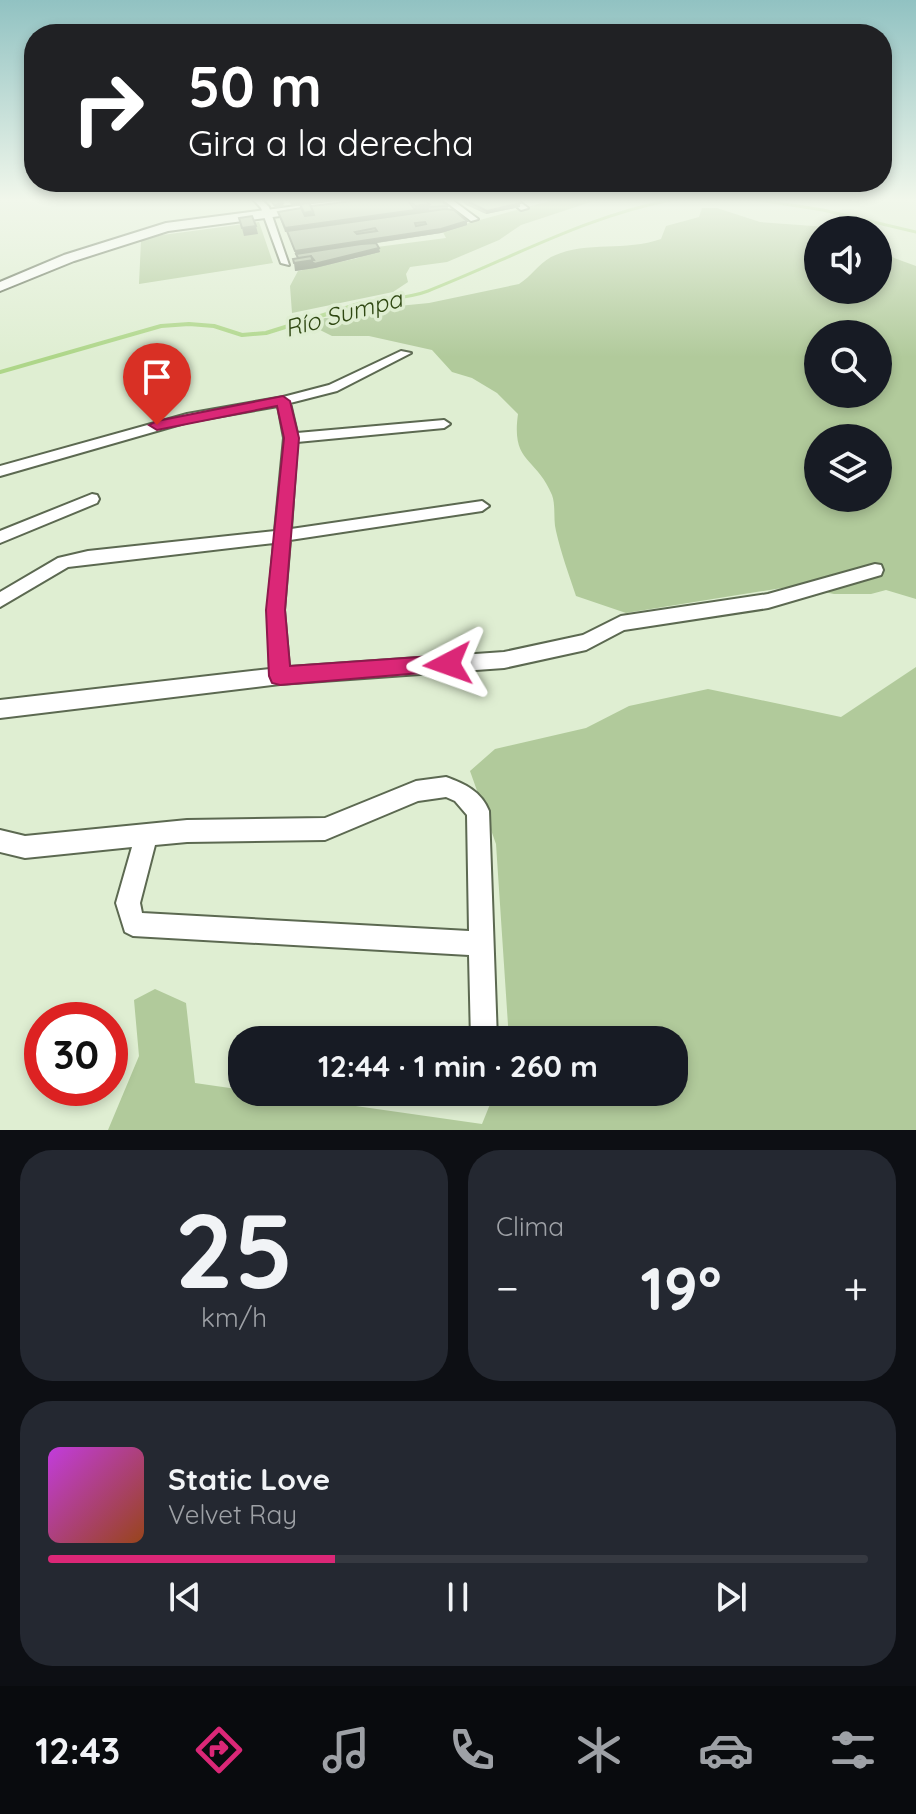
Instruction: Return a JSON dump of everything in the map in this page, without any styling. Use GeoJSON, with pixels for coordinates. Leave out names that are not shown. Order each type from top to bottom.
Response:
{"type":"FeatureCollection","features":[{"type":"Feature","properties":{"kind":"street"},"geometry":{"type":"LineString","coordinates":[[0,287],[88,252]]}},
{"type":"Feature","properties":{"kind":"street"},"geometry":{"type":"LineString","coordinates":[[282,252],[286,263]]}},
{"type":"Feature","properties":{"kind":"street"},"geometry":{"type":"LineString","coordinates":[[0,471],[172,421],[283,401],[333,388],[405,353]]}},
{"type":"Feature","properties":{"kind":"street"},"geometry":{"type":"LineString","coordinates":[[280,676],[276,610],[291,438],[283,401]]}},
{"type":"Feature","properties":{"kind":"street"},"geometry":{"type":"LineString","coordinates":[[291,438],[444,424]]}},
{"type":"Feature","properties":{"kind":"street"},"geometry":{"type":"LineString","coordinates":[[0,537],[92,499]]}},
{"type":"Feature","properties":{"kind":"street"},"geometry":{"type":"LineString","coordinates":[[0,600],[64,562],[281,536],[482,506]]}},
{"type":"Feature","properties":{"kind":"street"},"geometry":{"type":"LineString","coordinates":[[0,709],[280,676],[504,660],[586,642],[621,623],[768,601],[875,570]]}},
{"type":"Feature","properties":{"kind":"street"},"geometry":{"type":"LineString","coordinates":[[0,841],[25,847],[187,831],[325,829],[416,791],[446,787],[462,793],[478,811],[484,1026]]}},
{"type":"Feature","properties":{"kind":"street"},"geometry":{"type":"LineString","coordinates":[[147,835],[128,903],[133,924],[481,944]]}},
{"type":"Feature","properties":{"kind":"green space"},"geometry":{"type":"Polygon","coordinates":[[[141,252],[269,252],[273,263],[139,284],[141,252]]]}},
{"type":"Feature","properties":{"kind":"green space"},"geometry":{"type":"Polygon","coordinates":[[[369,252],[471,252],[447,262],[410,267],[406,274],[408,282],[393,292],[292,313],[290,286],[298,271],[358,258],[369,252]]]}},
{"type":"Feature","properties":{"kind":"green space"},"geometry":{"type":"Polygon","coordinates":[[[565,252],[804,252],[804,304],[892,304],[892,256],[916,266],[916,599],[886,590],[871,594],[834,594],[794,586],[626,613],[576,596],[556,531],[552,495],[546,482],[526,459],[518,442],[518,414],[497,393],[472,378],[452,372],[432,350],[369,336],[332,336],[314,327],[315,322],[325,318],[355,319],[388,307],[429,303],[519,284],[551,257],[565,252]]]}},
{"type":"Feature","properties":{"kind":"green space"},"geometry":{"type":"Polygon","coordinates":[[[916,667],[916,1130],[108,1130],[118,1106],[128,1106],[128,1082],[139,1056],[134,1000],[155,989],[186,1003],[195,1083],[228,1088],[228,1106],[356,1106],[482,1124],[489,1106],[688,1106],[688,1026],[508,1026],[496,844],[470,771],[495,749],[586,728],[629,706],[708,689],[841,717],[916,667]]]}},
{"type":"Feature","properties":{"kind":"building"},"geometry":{"type":"Polygon","coordinates":[[[364,252],[314,264],[311,256],[298,258],[296,254],[364,252]]]}},
{"type":"Feature","properties":{"kind":"building"},"geometry":{"type":"Polygon","coordinates":[[[311,256],[314,260],[294,263],[293,259],[311,256]]]}},
{"type":"Feature","properties":{"kind":"waterway","name":"Río Sumpa"},"geometry":{"type":"LineString","coordinates":[[357,305],[419,294],[521,252]]}},
{"type":"Feature","properties":{"kind":"waterway","name":"Río Sumpa"},"geometry":{"type":"LineString","coordinates":[[357,305],[362,303]]}},
{"type":"Feature","properties":{"kind":"waterway","name":"Río Sumpa"},"geometry":{"type":"LineString","coordinates":[[0,372],[161,326],[189,324],[214,326],[242,335],[266,333],[357,305]]}},
{"type":"Feature","properties":{"kind":"route"},"geometry":{"type":"LineString","coordinates":[[157,425],[243,406],[283,401],[291,438],[276,610],[280,676],[448,664]]}}]}
